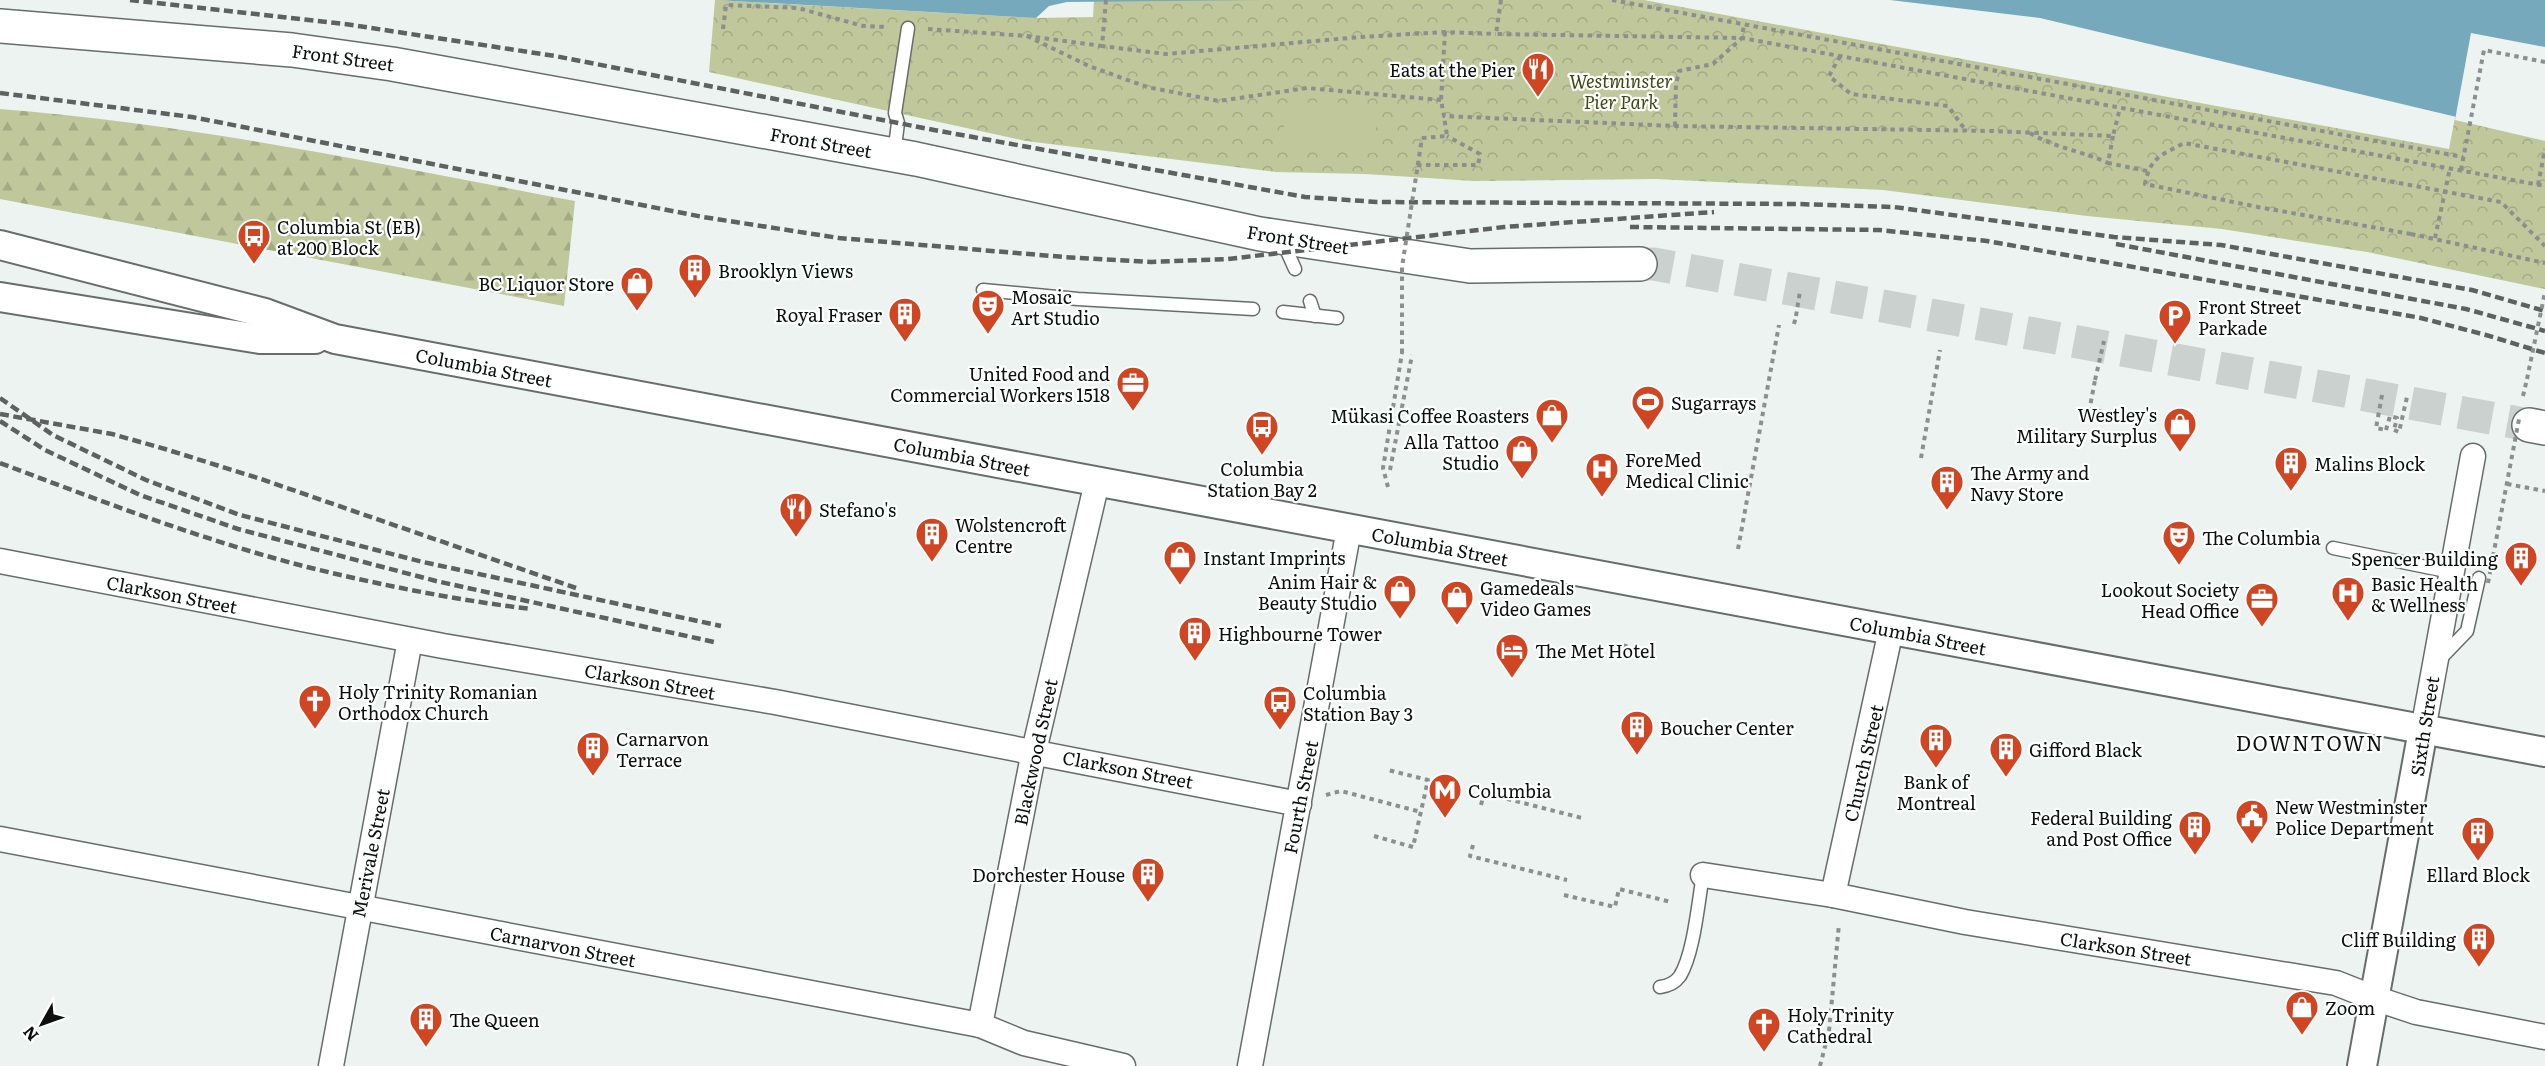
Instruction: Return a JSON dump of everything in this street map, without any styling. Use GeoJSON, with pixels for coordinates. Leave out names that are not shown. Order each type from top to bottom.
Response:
{"type":"FeatureCollection","features":[{"type":"Feature","properties":{"kind":"main road","name":"Front Street"},"geometry":{"type":"LineString","coordinates":[[0,26],[292,50],[392,64],[894,155],[1281,237],[1470,266],[1640,264]]}},
{"type":"Feature","properties":{"kind":"street","name":"Columbia Street"},"geometry":{"type":"LineString","coordinates":[[0,245],[265,313],[335,339],[2545,752]]}},
{"type":"Feature","properties":{"kind":"street","name":"Columbia Street"},"geometry":{"type":"LineString","coordinates":[[0,297],[260,339],[335,339]]}},
{"type":"Feature","properties":{"kind":"street","name":"Sixth Street"},"geometry":{"type":"LineString","coordinates":[[2362,1066],[2473,456]]}},
{"type":"Feature","properties":{"kind":"street","name":"Blackwood Street"},"geometry":{"type":"LineString","coordinates":[[980,1025],[1034,751],[1097,482]]}},
{"type":"Feature","properties":{"kind":"street","name":"Fourth Street"},"geometry":{"type":"LineString","coordinates":[[1250,1066],[1349,529]]}},
{"type":"Feature","properties":{"kind":"street","name":"Clarkson Street"},"geometry":{"type":"LineString","coordinates":[[0,561],[410,640],[776,702],[1299,804]]}},
{"type":"Feature","properties":{"kind":"street","name":"Church Street"},"geometry":{"type":"LineString","coordinates":[[1833,895],[1891,630]]}},
{"type":"Feature","properties":{"kind":"street","name":"Merivale Street"},"geometry":{"type":"LineString","coordinates":[[331,1066],[410,640]]}},
{"type":"Feature","properties":{"kind":"street","name":"Carnarvon Street"},"geometry":{"type":"LineString","coordinates":[[0,839],[980,1025],[1024,1043],[1123,1066]]}},
{"type":"Feature","properties":{"kind":"street","name":"Clarkson Street"},"geometry":{"type":"LineString","coordinates":[[1703,875],[1833,895],[1965,922],[2337,983],[2416,1012],[2545,1037]]}},
{"type":"Feature","properties":{"kind":"lane"},"geometry":{"type":"LineString","coordinates":[[894,155],[898,123],[895,113],[909,28]]}},
{"type":"Feature","properties":{"kind":"lane"},"geometry":{"type":"LineString","coordinates":[[1281,237],[1295,269]]}},
{"type":"Feature","properties":{"kind":"lane"},"geometry":{"type":"LineString","coordinates":[[983,290],[1078,299],[1253,309]]}},
{"type":"Feature","properties":{"kind":"lane"},"geometry":{"type":"LineString","coordinates":[[1310,301],[1315,316]]}},
{"type":"Feature","properties":{"kind":"lane"},"geometry":{"type":"LineString","coordinates":[[1283,312],[1337,318]]}},
{"type":"Feature","properties":{"kind":"lane"},"geometry":{"type":"LineString","coordinates":[[2333,548],[2451,572]]}},
{"type":"Feature","properties":{"kind":"lane"},"geometry":{"type":"LineString","coordinates":[[2433,666],[2467,632],[2484,580]]}},
{"type":"Feature","properties":{"kind":"lane"},"geometry":{"type":"LineString","coordinates":[[1660,987],[1669,985],[1679,978],[1688,957],[1703,875]]}},
{"type":"Feature","properties":{"kind":"path"},"geometry":{"type":"LineString","coordinates":[[1106,0],[1102,46],[1166,54],[1445,32],[1742,38],[2545,186]]}},
{"type":"Feature","properties":{"kind":"path"},"geometry":{"type":"LineString","coordinates":[[1496,34],[1501,0]]}},
{"type":"Feature","properties":{"kind":"path"},"geometry":{"type":"LineString","coordinates":[[1612,0],[2463,157]]}},
{"type":"Feature","properties":{"kind":"path"},"geometry":{"type":"LineString","coordinates":[[1675,126],[1678,71],[1713,64],[1742,38],[1744,24]]}},
{"type":"Feature","properties":{"kind":"path"},"geometry":{"type":"LineString","coordinates":[[1445,32],[1441,99],[1447,136]]}},
{"type":"Feature","properties":{"kind":"path"},"geometry":{"type":"LineString","coordinates":[[1027,36],[1089,66],[1147,87],[1219,100],[1307,88],[1441,99]]}},
{"type":"Feature","properties":{"kind":"path"},"geometry":{"type":"LineString","coordinates":[[2461,170],[2484,50],[2545,62]]}},
{"type":"Feature","properties":{"kind":"path"},"geometry":{"type":"LineString","coordinates":[[1840,56],[1829,76],[1851,94],[1948,106],[1966,132]]}},
{"type":"Feature","properties":{"kind":"path"},"geometry":{"type":"LineString","coordinates":[[2108,163],[2120,108]]}},
{"type":"Feature","properties":{"kind":"path"},"geometry":{"type":"LineString","coordinates":[[1443,116],[1675,126],[2113,136]]}},
{"type":"Feature","properties":{"kind":"path"},"geometry":{"type":"LineString","coordinates":[[2029,133],[2062,149],[2086,153],[2108,163],[2147,171]]}},
{"type":"Feature","properties":{"kind":"path"},"geometry":{"type":"LineString","coordinates":[[1388,487],[1383,468],[1402,353],[1402,267],[1417,165],[1422,138],[1447,136],[1480,154],[1478,165],[1417,165]]}},
{"type":"Feature","properties":{"kind":"path"},"geometry":{"type":"LineString","coordinates":[[2545,246],[2500,202],[2184,143],[2152,161],[2147,171],[2145,184],[2258,207],[2435,238],[2448,244],[2545,263]]}},
{"type":"Feature","properties":{"kind":"path"},"geometry":{"type":"LineString","coordinates":[[2538,185],[2545,149]]}},
{"type":"Feature","properties":{"kind":"path"},"geometry":{"type":"LineString","coordinates":[[2435,238],[2450,168]]}},
{"type":"Feature","properties":{"kind":"path"},"geometry":{"type":"LineString","coordinates":[[1794,324],[1800,291]]}},
{"type":"Feature","properties":{"kind":"path"},"geometry":{"type":"LineString","coordinates":[[2527,379],[2545,292]]}},
{"type":"Feature","properties":{"kind":"path"},"geometry":{"type":"LineString","coordinates":[[1738,549],[1779,325]]}},
{"type":"Feature","properties":{"kind":"path"},"geometry":{"type":"LineString","coordinates":[[2103,412],[2089,410],[2104,341]]}},
{"type":"Feature","properties":{"kind":"path"},"geometry":{"type":"LineString","coordinates":[[1921,458],[1940,350]]}},
{"type":"Feature","properties":{"kind":"path"},"geometry":{"type":"LineString","coordinates":[[1390,470],[1412,355]]}},
{"type":"Feature","properties":{"kind":"path"},"geometry":{"type":"LineString","coordinates":[[2382,395],[2376,428],[2386,430],[2390,416],[2397,418],[2394,430],[2399,432],[2407,397]]}},
{"type":"Feature","properties":{"kind":"path"},"geometry":{"type":"LineString","coordinates":[[2484,580],[2507,484],[2531,424]]}},
{"type":"Feature","properties":{"kind":"path"},"geometry":{"type":"LineString","coordinates":[[2507,484],[2545,491]]}},
{"type":"Feature","properties":{"kind":"path"},"geometry":{"type":"LineString","coordinates":[[1374,836],[1413,847],[1428,780],[1388,770]]}},
{"type":"Feature","properties":{"kind":"path"},"geometry":{"type":"LineString","coordinates":[[1481,805],[1484,793],[1582,818]]}},
{"type":"Feature","properties":{"kind":"path"},"geometry":{"type":"LineString","coordinates":[[1362,796],[1421,812]]}},
{"type":"Feature","properties":{"kind":"path"},"geometry":{"type":"LineString","coordinates":[[1473,845],[1470,856],[1567,880]]}},
{"type":"Feature","properties":{"kind":"path"},"geometry":{"type":"LineString","coordinates":[[1564,895],[1614,907],[1619,890],[1671,902]]}},
{"type":"Feature","properties":{"kind":"path"},"geometry":{"type":"LineString","coordinates":[[1820,1066],[1829,1030],[1838,932]]}},
{"type":"Feature","properties":{"kind":"green space","name":"Westminster Pier Park"},"geometry":{"type":"Polygon","coordinates":[[[715,0],[1036,18],[1093,17],[1094,0],[1644,0],[2449,149],[2471,33],[2545,47],[2545,289],[2367,252],[2222,229],[2087,216],[1883,190],[1656,179],[1474,181],[1365,174],[1276,172],[1026,141],[709,72],[715,0]]]}},
{"type":"Feature","properties":{"kind":"green space"},"geometry":{"type":"Polygon","coordinates":[[[1337,102],[1376,117],[1376,153],[1284,150],[1284,103],[1337,102]]]}},
{"type":"Feature","properties":{"kind":"green space"},"geometry":{"type":"Polygon","coordinates":[[[0,109],[217,135],[575,201],[564,306],[0,199],[0,109]]]}},
{"type":"Feature","properties":{"kind":"water"},"geometry":{"type":"Polygon","coordinates":[[[716,0],[1262,0],[1067,2],[1049,6],[1036,18],[716,0]]]}},
{"type":"Feature","properties":{"kind":"water"},"geometry":{"type":"Polygon","coordinates":[[[1890,0],[2545,0],[2545,138],[2040,18],[1890,0]]]}},
{"type":"Feature","properties":{"kind":"pier"},"geometry":{"type":"Polygon","coordinates":[[[2471,33],[2545,47],[2545,141],[2455,120],[2471,33]]]}},
{"type":"Feature","properties":{"kind":"tunnel"},"geometry":{"type":"LineString","coordinates":[[1640,264],[1654,264],[2529,425]]}},
{"type":"Feature","properties":{"kind":"railway"},"geometry":{"type":"LineString","coordinates":[[130,0],[345,24],[555,56],[934,130],[1305,197],[1377,202],[1797,204],[1894,207],[2114,237],[2221,245],[2472,290],[2545,311]]}},
{"type":"Feature","properties":{"kind":"railway"},"geometry":{"type":"LineString","coordinates":[[0,93],[192,117],[703,217],[839,238],[1064,257],[1151,262],[1228,259],[1504,227],[1714,212]]}},
{"type":"Feature","properties":{"kind":"railway"},"geometry":{"type":"LineString","coordinates":[[1630,227],[1879,230],[1987,241],[2421,318],[2545,353]]}},
{"type":"Feature","properties":{"kind":"railway"},"geometry":{"type":"LineString","coordinates":[[2116,244],[2466,309],[2545,331]]}},
{"type":"Feature","properties":{"kind":"railway"},"geometry":{"type":"LineString","coordinates":[[0,398],[53,435],[146,480],[240,515],[423,562],[721,626]]}},
{"type":"Feature","properties":{"kind":"railway"},"geometry":{"type":"LineString","coordinates":[[0,414],[112,434],[165,449],[261,479],[576,588]]}},
{"type":"Feature","properties":{"kind":"railway"},"geometry":{"type":"LineString","coordinates":[[0,421],[45,450],[140,495],[238,529],[436,581],[714,642]]}},
{"type":"Feature","properties":{"kind":"railway"},"geometry":{"type":"LineString","coordinates":[[0,463],[152,519],[229,545],[307,567],[446,597],[531,609]]}},
{"type":"Feature","properties":{"kind":"place","name":"Eats at the Pier"},"geometry":{"type":"Point","coordinates":[1538,98]}},
{"type":"Feature","properties":{"kind":"place","name":"Columbia St (EB) at 200 Block"},"geometry":{"type":"Point","coordinates":[254,265]}},
{"type":"Feature","properties":{"kind":"place","name":"Brooklyn Views"},"geometry":{"type":"Point","coordinates":[695,299]}},
{"type":"Feature","properties":{"kind":"place","name":"BC Liquor Store"},"geometry":{"type":"Point","coordinates":[637,312]}},
{"type":"Feature","properties":{"kind":"place","name":"Mosaic Art Studio"},"geometry":{"type":"Point","coordinates":[988,335]}},
{"type":"Feature","properties":{"kind":"place","name":"Royal Fraser"},"geometry":{"type":"Point","coordinates":[905,343]}},
{"type":"Feature","properties":{"kind":"place","name":"Front Street Parkade"},"geometry":{"type":"Point","coordinates":[2175,345]}},
{"type":"Feature","properties":{"kind":"place","name":"United Food and Commercial Workers 1518"},"geometry":{"type":"Point","coordinates":[1133,412]}},
{"type":"Feature","properties":{"kind":"place","name":"Sugarrays"},"geometry":{"type":"Point","coordinates":[1648,431]}},
{"type":"Feature","properties":{"kind":"place","name":"Mükasi Coffee Roasters"},"geometry":{"type":"Point","coordinates":[1552,444]}},
{"type":"Feature","properties":{"kind":"place","name":"Westley's Military Surplus"},"geometry":{"type":"Point","coordinates":[2180,453]}},
{"type":"Feature","properties":{"kind":"place","name":"Columbia Station Bay 2"},"geometry":{"type":"Point","coordinates":[1262,456]}},
{"type":"Feature","properties":{"kind":"place","name":"Alla Tattoo Studio"},"geometry":{"type":"Point","coordinates":[1522,480]}},
{"type":"Feature","properties":{"kind":"place","name":"Malins Block"},"geometry":{"type":"Point","coordinates":[2291,492]}},
{"type":"Feature","properties":{"kind":"place","name":"ForeMed Medical Clinic"},"geometry":{"type":"Point","coordinates":[1602,498]}},
{"type":"Feature","properties":{"kind":"place","name":"The Army and Navy Store"},"geometry":{"type":"Point","coordinates":[1947,511]}},
{"type":"Feature","properties":{"kind":"place","name":"Stefano's"},"geometry":{"type":"Point","coordinates":[796,538]}},
{"type":"Feature","properties":{"kind":"place","name":"Wolstencroft Centre"},"geometry":{"type":"Point","coordinates":[932,563]}},
{"type":"Feature","properties":{"kind":"place","name":"The Columbia"},"geometry":{"type":"Point","coordinates":[2179,566]}},
{"type":"Feature","properties":{"kind":"place","name":"Instant Imprints"},"geometry":{"type":"Point","coordinates":[1180,586]}},
{"type":"Feature","properties":{"kind":"place","name":"Spencer Building"},"geometry":{"type":"Point","coordinates":[2521,587]}},
{"type":"Feature","properties":{"kind":"place","name":"Anim Hair & Beauty Studio"},"geometry":{"type":"Point","coordinates":[1400,620]}},
{"type":"Feature","properties":{"kind":"place","name":"Basic Health & Wellness"},"geometry":{"type":"Point","coordinates":[2348,622]}},
{"type":"Feature","properties":{"kind":"place","name":"Gamedeals Video Games"},"geometry":{"type":"Point","coordinates":[1457,626]}},
{"type":"Feature","properties":{"kind":"place","name":"Lookout Society Head Office"},"geometry":{"type":"Point","coordinates":[2262,628]}},
{"type":"Feature","properties":{"kind":"place","name":"Highbourne Tower"},"geometry":{"type":"Point","coordinates":[1195,662]}},
{"type":"Feature","properties":{"kind":"place","name":"The Met Hotel"},"geometry":{"type":"Point","coordinates":[1512,679]}},
{"type":"Feature","properties":{"kind":"place","name":"Holy Trinity Romanian Orthodox Church"},"geometry":{"type":"Point","coordinates":[315,730]}},
{"type":"Feature","properties":{"kind":"place","name":"Columbia Station Bay 3"},"geometry":{"type":"Point","coordinates":[1280,731]}},
{"type":"Feature","properties":{"kind":"place","name":"Boucher Center"},"geometry":{"type":"Point","coordinates":[1637,756]}},
{"type":"Feature","properties":{"kind":"place","name":"Bank of Montreal"},"geometry":{"type":"Point","coordinates":[1936,769]}},
{"type":"Feature","properties":{"kind":"place","name":"Carnarvon Terrace"},"geometry":{"type":"Point","coordinates":[593,777]}},
{"type":"Feature","properties":{"kind":"place","name":"Gifford Black"},"geometry":{"type":"Point","coordinates":[2006,778]}},
{"type":"Feature","properties":{"kind":"place","name":"Columbia"},"geometry":{"type":"Point","coordinates":[1445,819]}},
{"type":"Feature","properties":{"kind":"place","name":"New Westminster Police Department"},"geometry":{"type":"Point","coordinates":[2252,845]}},
{"type":"Feature","properties":{"kind":"place","name":"Federal Building and Post Office"},"geometry":{"type":"Point","coordinates":[2195,856]}},
{"type":"Feature","properties":{"kind":"place","name":"Ellard Block"},"geometry":{"type":"Point","coordinates":[2478,862]}},
{"type":"Feature","properties":{"kind":"place","name":"Dorchester House"},"geometry":{"type":"Point","coordinates":[1148,903]}},
{"type":"Feature","properties":{"kind":"place","name":"Cliff Building"},"geometry":{"type":"Point","coordinates":[2479,968]}},
{"type":"Feature","properties":{"kind":"place","name":"Zoom"},"geometry":{"type":"Point","coordinates":[2302,1036]}},
{"type":"Feature","properties":{"kind":"place","name":"The Queen"},"geometry":{"type":"Point","coordinates":[426,1048]}},
{"type":"Feature","properties":{"kind":"place","name":"Holy Trinity Cathedral"},"geometry":{"type":"Point","coordinates":[1764,1053]}},
{"type":"Feature","properties":{"kind":"district","name":"DOWNTOWN"},"geometry":{"type":"Point","coordinates":[2310,742]}}]}
